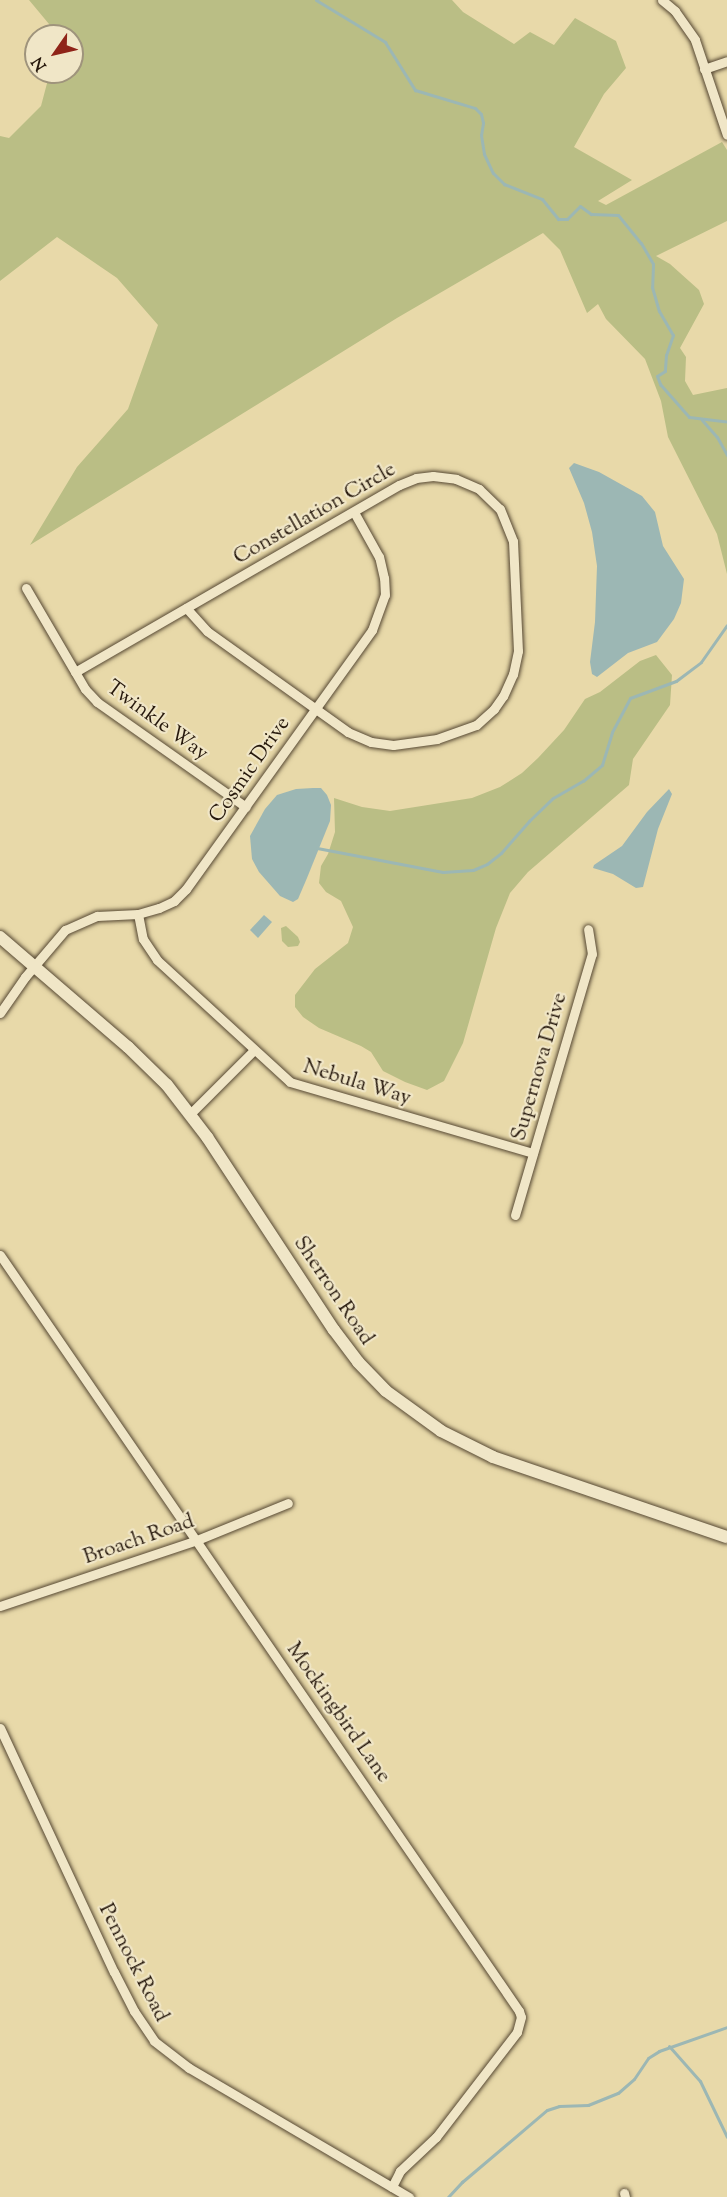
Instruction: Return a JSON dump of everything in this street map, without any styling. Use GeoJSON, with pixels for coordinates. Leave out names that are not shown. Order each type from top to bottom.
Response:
{"type":"FeatureCollection","features":[{"type":"Feature","properties":{"kind":"main road","name":"Sherron Road"},"geometry":{"type":"LineString","coordinates":[[0,937],[149,1067],[190,1114],[340,1338],[372,1378],[404,1406],[441,1431],[493,1457],[727,1537]]}},
{"type":"Feature","properties":{"kind":"street"},"geometry":{"type":"LineString","coordinates":[[662,0],[675,11],[695,40],[727,135]]}},
{"type":"Feature","properties":{"kind":"street"},"geometry":{"type":"LineString","coordinates":[[704,69],[727,61]]}},
{"type":"Feature","properties":{"kind":"street","name":"Constellation Circle"},"geometry":{"type":"LineString","coordinates":[[75,672],[186,608],[354,512],[416,478],[433,476],[456,479],[479,489],[500,509],[513,541],[518,651],[513,674],[494,710],[476,725],[460,733],[393,745],[371,742],[348,732],[207,631],[186,608]]}},
{"type":"Feature","properties":{"kind":"street","name":"Cosmic Drive"},"geometry":{"type":"LineString","coordinates":[[0,1013],[54,941],[74,925],[97,916],[138,914],[174,901],[186,889],[316,710],[372,630],[385,595],[379,557],[354,512]]}},
{"type":"Feature","properties":{"kind":"street","name":"Twinkle Way"},"geometry":{"type":"LineString","coordinates":[[26,588],[75,672],[97,702],[246,807]]}},
{"type":"Feature","properties":{"kind":"street","name":"Nebula Way"},"geometry":{"type":"LineString","coordinates":[[138,914],[143,939],[157,960],[282,1077],[299,1086],[533,1153]]}},
{"type":"Feature","properties":{"kind":"street","name":"Supernova Drive"},"geometry":{"type":"LineString","coordinates":[[515,1215],[592,954],[588,929]]}},
{"type":"Feature","properties":{"kind":"street"},"geometry":{"type":"LineString","coordinates":[[190,1114],[252,1051]]}},
{"type":"Feature","properties":{"kind":"street","name":"Mockingbird Lane"},"geometry":{"type":"LineString","coordinates":[[0,1255],[519,2011],[521,2018],[517,2032],[436,2137],[400,2171],[392,2187]]}},
{"type":"Feature","properties":{"kind":"street","name":"Broach Road"},"geometry":{"type":"LineString","coordinates":[[0,1606],[197,1540],[288,1503]]}},
{"type":"Feature","properties":{"kind":"street","name":"Pennock Road"},"geometry":{"type":"LineString","coordinates":[[0,1728],[119,1982],[134,2011],[154,2041],[189,2068],[409,2197]]}},
{"type":"Feature","properties":{"kind":"green space"},"geometry":{"type":"Polygon","coordinates":[[[29,0],[452,0],[463,12],[514,44],[530,32],[554,45],[575,18],[616,41],[626,68],[604,94],[574,147],[632,180],[598,201],[606,205],[722,142],[727,150],[727,221],[656,256],[670,264],[699,290],[704,304],[680,348],[686,357],[685,381],[693,395],[727,388],[727,574],[717,534],[668,437],[661,401],[645,359],[606,319],[598,304],[587,313],[560,250],[543,233],[397,318],[30,545],[77,467],[128,409],[158,325],[117,278],[57,237],[0,281],[0,136],[9,138],[41,106],[47,84],[84,84],[84,24],[49,24],[29,0]]]}},
{"type":"Feature","properties":{"kind":"green space"},"geometry":{"type":"Polygon","coordinates":[[[656,655],[672,675],[670,705],[633,759],[629,785],[528,872],[510,893],[496,928],[463,1043],[444,1081],[427,1090],[405,1082],[383,1071],[371,1052],[319,1028],[303,1017],[295,1007],[295,995],[315,969],[348,943],[353,927],[341,901],[326,892],[319,883],[321,866],[328,854],[335,832],[334,798],[362,807],[390,811],[472,798],[500,787],[522,773],[538,758],[564,730],[585,699],[600,692],[640,661],[656,655]]]}},
{"type":"Feature","properties":{"kind":"green space"},"geometry":{"type":"Polygon","coordinates":[[[286,926],[298,937],[300,942],[298,946],[288,947],[282,941],[281,928],[286,926]]]}},
{"type":"Feature","properties":{"kind":"water"},"geometry":{"type":"Polygon","coordinates":[[[574,463],[599,472],[642,496],[655,512],[663,546],[684,579],[681,603],[674,619],[657,642],[628,653],[597,677],[592,674],[590,662],[595,622],[597,566],[592,532],[584,503],[569,468],[574,463]]]}},
{"type":"Feature","properties":{"kind":"water"},"geometry":{"type":"Polygon","coordinates":[[[321,788],[331,805],[330,821],[298,899],[293,902],[280,896],[259,872],[252,859],[250,836],[265,809],[277,795],[296,789],[321,788]]]}},
{"type":"Feature","properties":{"kind":"water"},"geometry":{"type":"Polygon","coordinates":[[[669,789],[672,794],[658,829],[643,887],[636,888],[613,874],[593,868],[622,846],[647,812],[669,789]]]}},
{"type":"Feature","properties":{"kind":"water"},"geometry":{"type":"Polygon","coordinates":[[[264,915],[272,922],[258,938],[250,930],[264,915]]]}},
{"type":"Feature","properties":{"kind":"waterway"},"geometry":{"type":"LineString","coordinates":[[316,0],[385,42],[415,90],[475,108],[481,114],[483,123],[481,135],[484,154],[493,173],[504,184],[542,199],[558,219],[567,219],[580,206],[591,214],[618,215],[641,243],[653,264],[652,287],[659,311],[673,335],[666,355],[665,371],[657,376],[660,384],[689,417],[727,422]]}},
{"type":"Feature","properties":{"kind":"waterway"},"geometry":{"type":"LineString","coordinates":[[702,420],[717,437],[727,455]]}},
{"type":"Feature","properties":{"kind":"waterway"},"geometry":{"type":"LineString","coordinates":[[317,848],[443,872],[473,870],[487,864],[501,853],[553,798],[583,781],[602,765],[612,732],[630,698],[676,681],[701,662],[727,625]]}},
{"type":"Feature","properties":{"kind":"waterway"},"geometry":{"type":"LineString","coordinates":[[448,2197],[462,2182],[547,2110],[559,2106],[588,2105],[618,2093],[634,2079],[648,2058],[659,2051],[727,2027]]}},
{"type":"Feature","properties":{"kind":"waterway"},"geometry":{"type":"LineString","coordinates":[[669,2046],[700,2081],[727,2137]]}}]}
